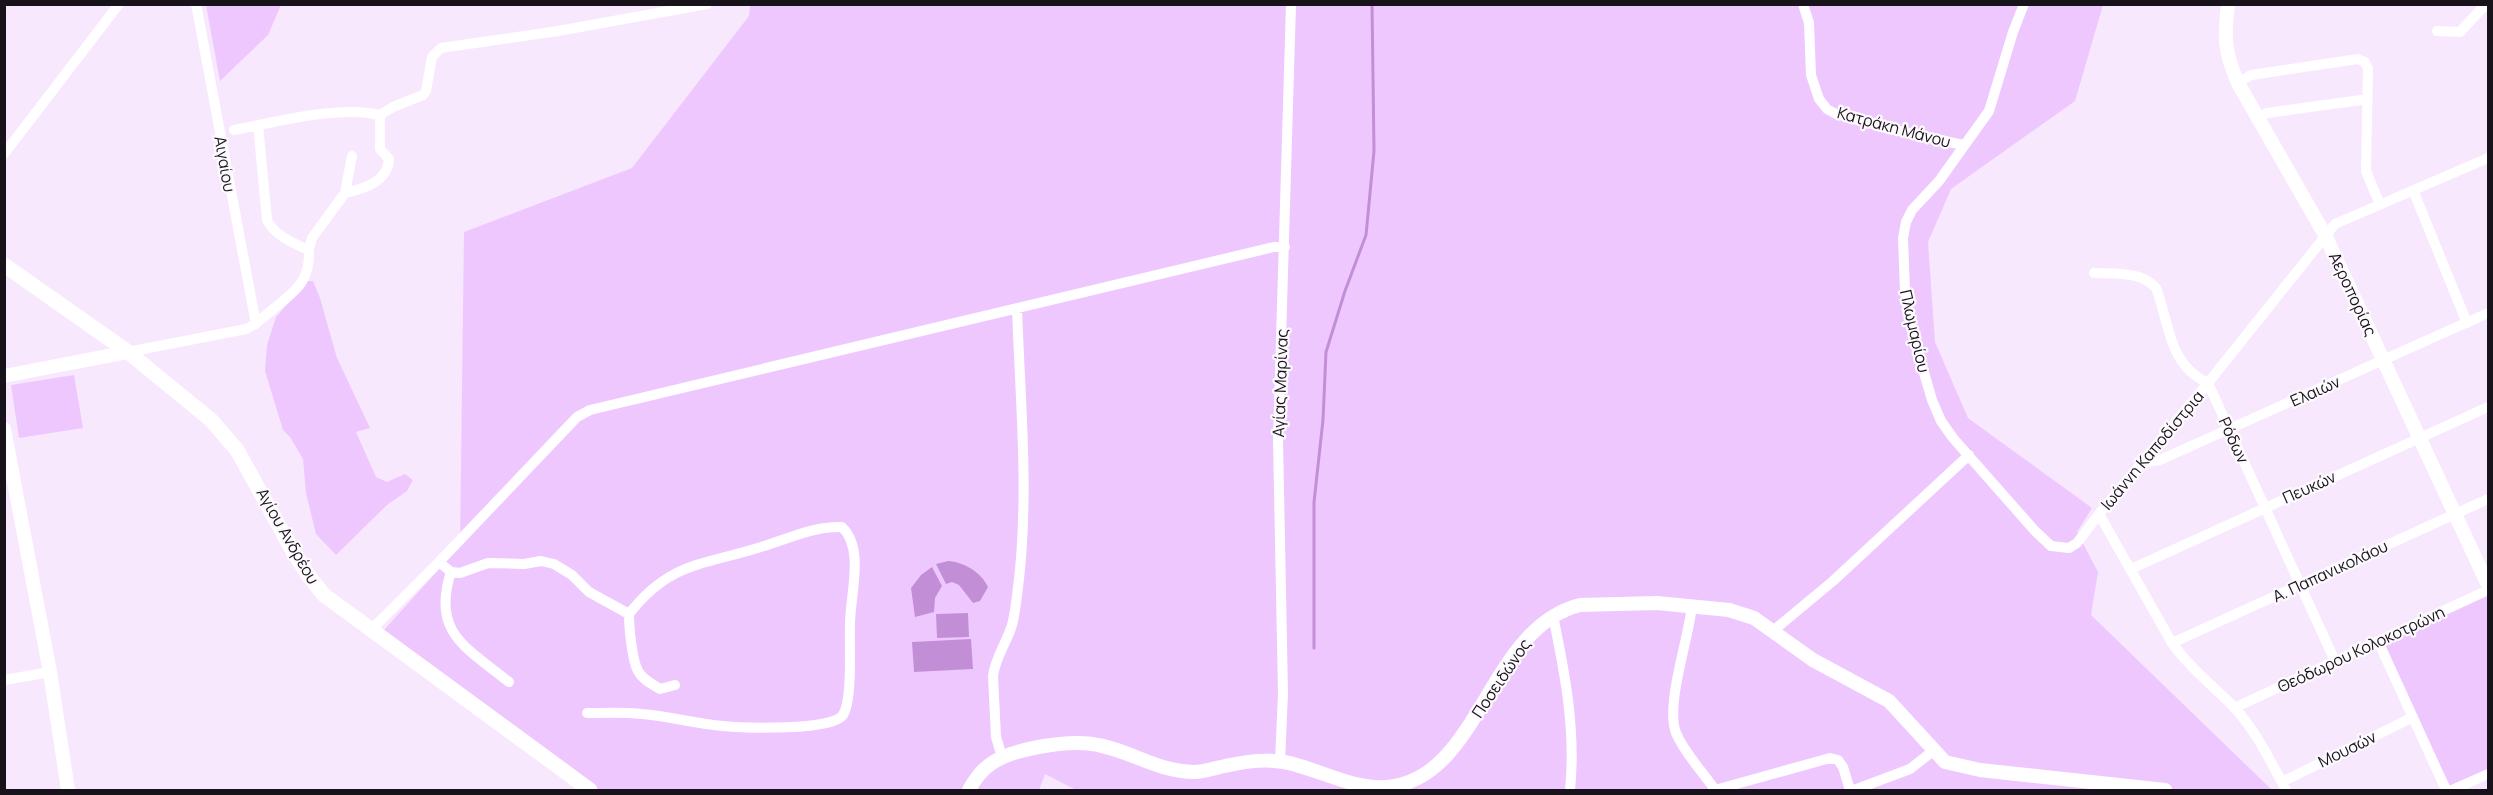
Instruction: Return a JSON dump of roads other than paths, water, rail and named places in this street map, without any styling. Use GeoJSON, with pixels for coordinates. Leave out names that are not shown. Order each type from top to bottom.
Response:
{"type":"FeatureCollection","features":[{"type":"Feature","properties":{"kind":"main road","name":"Αγίου Ανδρέου"},"geometry":{"type":"LineString","coordinates":[[4,265],[128,352],[211,420],[237,450],[308,575],[324,595],[590,790]]}},
{"type":"Feature","properties":{"kind":"street"},"geometry":{"type":"LineString","coordinates":[[4,154],[119,4]]}},
{"type":"Feature","properties":{"kind":"street","name":"Αιγαίου"},"geometry":{"type":"LineString","coordinates":[[196,4],[256,324]]}},
{"type":"Feature","properties":{"kind":"street"},"geometry":{"type":"LineString","coordinates":[[234,130],[316,114],[362,111],[380,115],[393,106],[423,95],[427,87],[432,57],[441,48],[558,31],[707,4]]}},
{"type":"Feature","properties":{"kind":"street","name":"Αγίας Μαρίνας"},"geometry":{"type":"LineString","coordinates":[[1280,761],[1283,693],[1278,440],[1292,4]]}},
{"type":"Feature","properties":{"kind":"street","name":"Κατράκη Μάνου"},"geometry":{"type":"LineString","coordinates":[[1803,4],[1809,22],[1812,75],[1819,99],[1827,109],[1886,128],[1964,145]]}},
{"type":"Feature","properties":{"kind":"street","name":"Πλωμαρίου"},"geometry":{"type":"LineString","coordinates":[[2024,4],[1989,111],[1939,181],[1912,210],[1903,238],[1905,291],[1913,335],[1932,400],[1941,421],[1969,455],[2051,546],[2069,548],[2078,543],[2099,514]]}},
{"type":"Feature","properties":{"kind":"street","name":"Αεροπορίας"},"geometry":{"type":"LineString","coordinates":[[2228,4],[2225,30],[2227,58],[2238,83],[2325,235],[2488,588]]}},
{"type":"Feature","properties":{"kind":"street"},"geometry":{"type":"LineString","coordinates":[[2437,31],[2460,32],[2486,4]]}},
{"type":"Feature","properties":{"kind":"street"},"geometry":{"type":"LineString","coordinates":[[2238,83],[2251,75],[2358,59],[2365,62],[2368,69],[2366,171],[2380,205]]}},
{"type":"Feature","properties":{"kind":"street"},"geometry":{"type":"LineString","coordinates":[[2256,118],[2267,113],[2368,99]]}},
{"type":"Feature","properties":{"kind":"street"},"geometry":{"type":"LineString","coordinates":[[345,193],[370,186],[380,179],[388,167],[389,159],[380,149],[380,115]]}},
{"type":"Feature","properties":{"kind":"street"},"geometry":{"type":"LineString","coordinates":[[258,125],[267,220],[275,230],[309,250]]}},
{"type":"Feature","properties":{"kind":"street"},"geometry":{"type":"LineString","coordinates":[[4,376],[246,329],[256,324],[296,291],[302,282],[309,264],[312,238],[345,193],[352,156]]}},
{"type":"Feature","properties":{"kind":"street","name":"Ιωάννη Καποδίστρια"},"geometry":{"type":"LineString","coordinates":[[2284,786],[2251,728],[2234,708],[2186,663],[2172,644],[2099,514],[2208,383],[2335,224],[2488,158]]}},
{"type":"Feature","properties":{"kind":"street"},"geometry":{"type":"LineString","coordinates":[[2413,190],[2468,323]]}},
{"type":"Feature","properties":{"kind":"street"},"geometry":{"type":"LineString","coordinates":[[371,630],[440,562],[577,417],[590,410],[1274,247],[1284,247]]}},
{"type":"Feature","properties":{"kind":"street"},"geometry":{"type":"LineString","coordinates":[[2094,273],[2139,276],[2150,280],[2160,297],[2178,359],[2186,370],[2208,383]]}},
{"type":"Feature","properties":{"kind":"street"},"geometry":{"type":"LineString","coordinates":[[1002,757],[996,737],[993,676],[994,668],[1012,624],[1019,577],[1021,539],[1023,465],[1017,308]]}},
{"type":"Feature","properties":{"kind":"street","name":"Ελαιών"},"geometry":{"type":"LineString","coordinates":[[2140,463],[2160,460],[2488,313]]}},
{"type":"Feature","properties":{"kind":"street","name":"Ρόδων"},"geometry":{"type":"LineString","coordinates":[[2208,383],[2335,661]]}},
{"type":"Feature","properties":{"kind":"street","name":"Πευκών"},"geometry":{"type":"LineString","coordinates":[[2131,569],[2488,407]]}},
{"type":"Feature","properties":{"kind":"street"},"geometry":{"type":"LineString","coordinates":[[4,429],[50,672],[68,790]]}},
{"type":"Feature","properties":{"kind":"street"},"geometry":{"type":"LineString","coordinates":[[1774,630],[1833,581],[1969,455]]}},
{"type":"Feature","properties":{"kind":"street","name":"Α. Παπανικολάου"},"geometry":{"type":"LineString","coordinates":[[2172,644],[2488,499]]}},
{"type":"Feature","properties":{"kind":"street"},"geometry":{"type":"LineString","coordinates":[[587,713],[640,713],[724,726],[774,728],[827,724],[837,721],[843,715],[849,682],[854,564],[853,548],[848,533],[842,527],[808,531],[761,547],[706,560],[682,569],[642,597],[629,614],[637,670],[647,681],[660,689],[675,685]]}},
{"type":"Feature","properties":{"kind":"street"},"geometry":{"type":"LineString","coordinates":[[440,562],[451,572],[470,570],[488,563],[541,561],[554,564],[572,575],[589,592],[629,614]]}},
{"type":"Feature","properties":{"kind":"street"},"geometry":{"type":"LineString","coordinates":[[451,572],[445,603],[446,619],[450,628],[460,643],[509,682]]}},
{"type":"Feature","properties":{"kind":"street","name":"Θεόδωρου Κολοκοτρώνη"},"geometry":{"type":"LineString","coordinates":[[2234,708],[2488,588]]}},
{"type":"Feature","properties":{"kind":"street","name":"Ποσειδώνος"},"geometry":{"type":"LineString","coordinates":[[969,790],[976,778],[989,765],[1002,757],[1034,749],[1089,743],[1108,747],[1148,763],[1195,772],[1230,765],[1280,761],[1374,787],[1398,785],[1422,776],[1446,755],[1471,723],[1521,643],[1540,624],[1568,608],[1596,603],[1692,605],[1737,612],[1754,618],[1774,630],[1813,660],[1889,701],[1905,715],[1933,751],[1945,762],[1961,767],[2165,790]]}},
{"type":"Feature","properties":{"kind":"street"},"geometry":{"type":"LineString","coordinates":[[1692,605],[1690,626],[1675,687],[1672,721],[1685,748],[1715,790],[1830,758],[1838,760],[1844,766],[1852,790],[1910,769],[1933,751]]}},
{"type":"Feature","properties":{"kind":"street"},"geometry":{"type":"LineString","coordinates":[[1553,616],[1569,706],[1570,790]]}},
{"type":"Feature","properties":{"kind":"street"},"geometry":{"type":"LineString","coordinates":[[2378,641],[2446,790]]}},
{"type":"Feature","properties":{"kind":"street"},"geometry":{"type":"LineString","coordinates":[[4,680],[50,672]]}},
{"type":"Feature","properties":{"kind":"street","name":"Μουσών"},"geometry":{"type":"LineString","coordinates":[[2284,786],[2413,717]]}},
{"type":"Feature","properties":{"kind":"street"},"geometry":{"type":"LineString","coordinates":[[2452,790],[2488,774]]}},
{"type":"Feature","properties":{"kind":"waterway"},"geometry":{"type":"LineString","coordinates":[[1314,648],[1314,502],[1323,420],[1326,352],[1366,235],[1374,151],[1372,4]]}}]}
